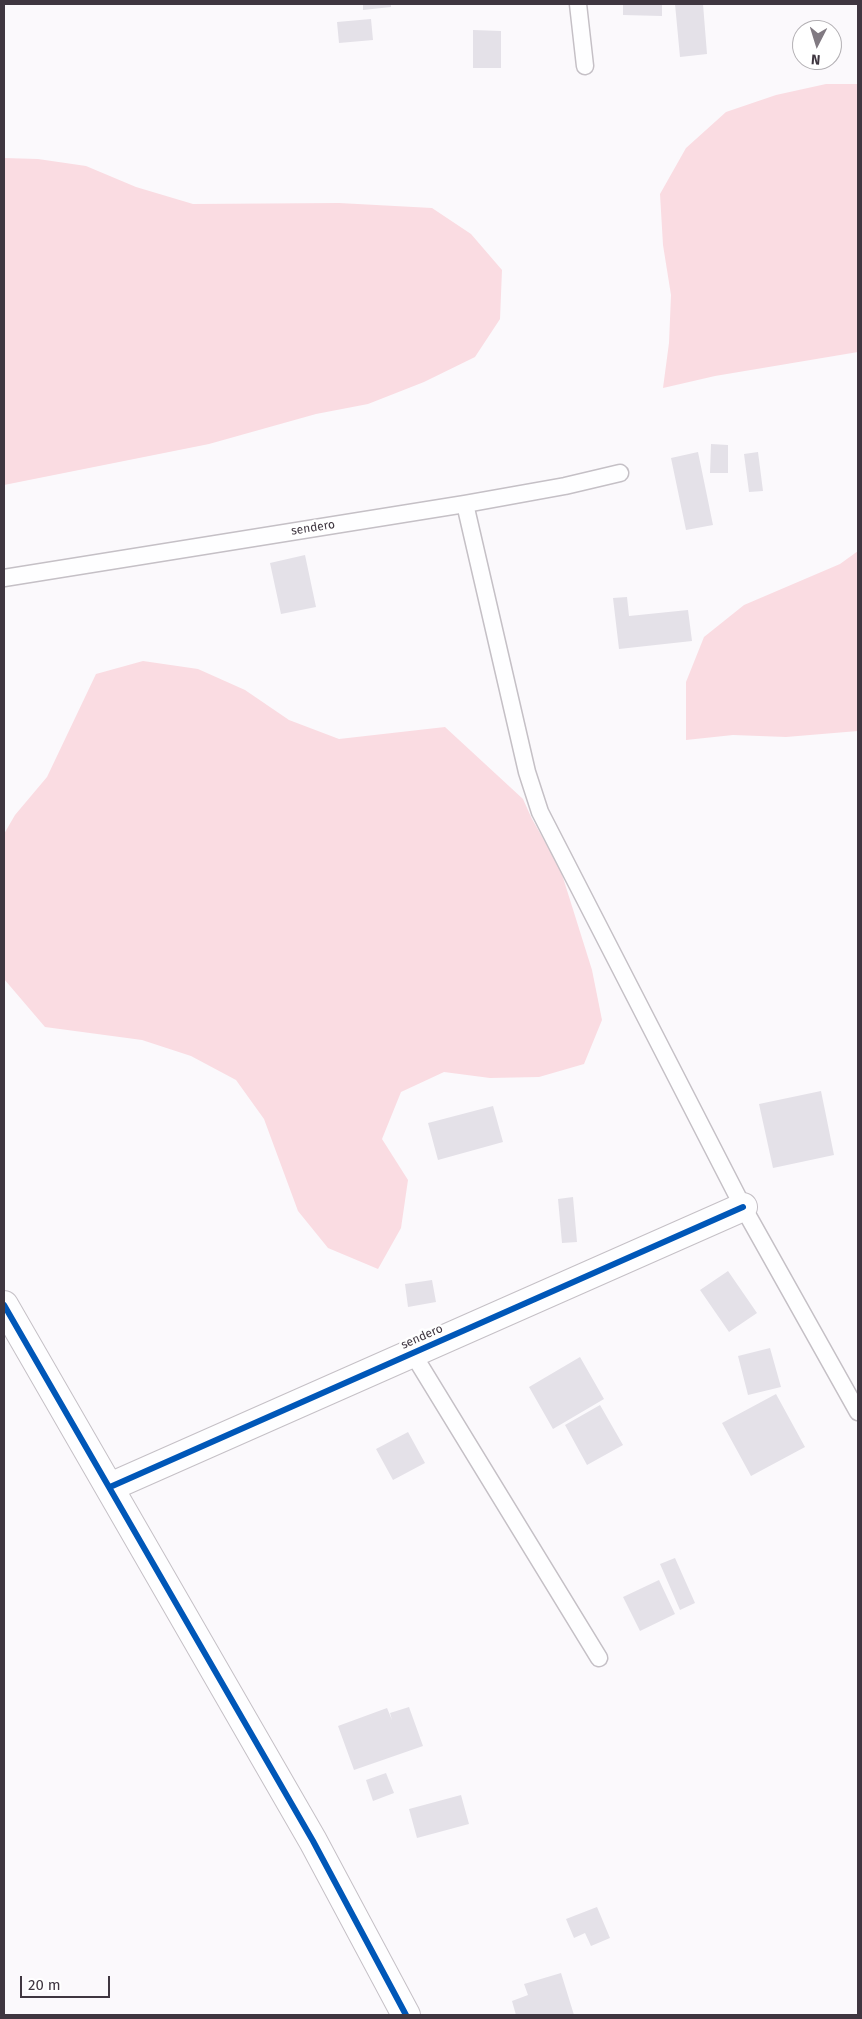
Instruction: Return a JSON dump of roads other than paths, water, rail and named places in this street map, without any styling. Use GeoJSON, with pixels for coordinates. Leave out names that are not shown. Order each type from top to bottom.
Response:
{"type":"FeatureCollection","features":[{"type":"Feature","properties":{"kind":"street","name":"sendero"},"geometry":{"type":"LineString","coordinates":[[110,1487],[743,1207]]}},
{"type":"Feature","properties":{"kind":"street"},"geometry":{"type":"LineString","coordinates":[[4,1305],[312,1841],[406,2015]]}},
{"type":"Feature","properties":{"kind":"lane"},"geometry":{"type":"LineString","coordinates":[[578,4],[585,66]]}},
{"type":"Feature","properties":{"kind":"lane","name":"sendero"},"geometry":{"type":"LineString","coordinates":[[4,578],[465,504],[565,486],[620,473]]}},
{"type":"Feature","properties":{"kind":"lane"},"geometry":{"type":"LineString","coordinates":[[465,504],[527,772],[540,812],[743,1207],[858,1412]]}},
{"type":"Feature","properties":{"kind":"lane"},"geometry":{"type":"LineString","coordinates":[[413,1354],[600,1658]]}}]}
